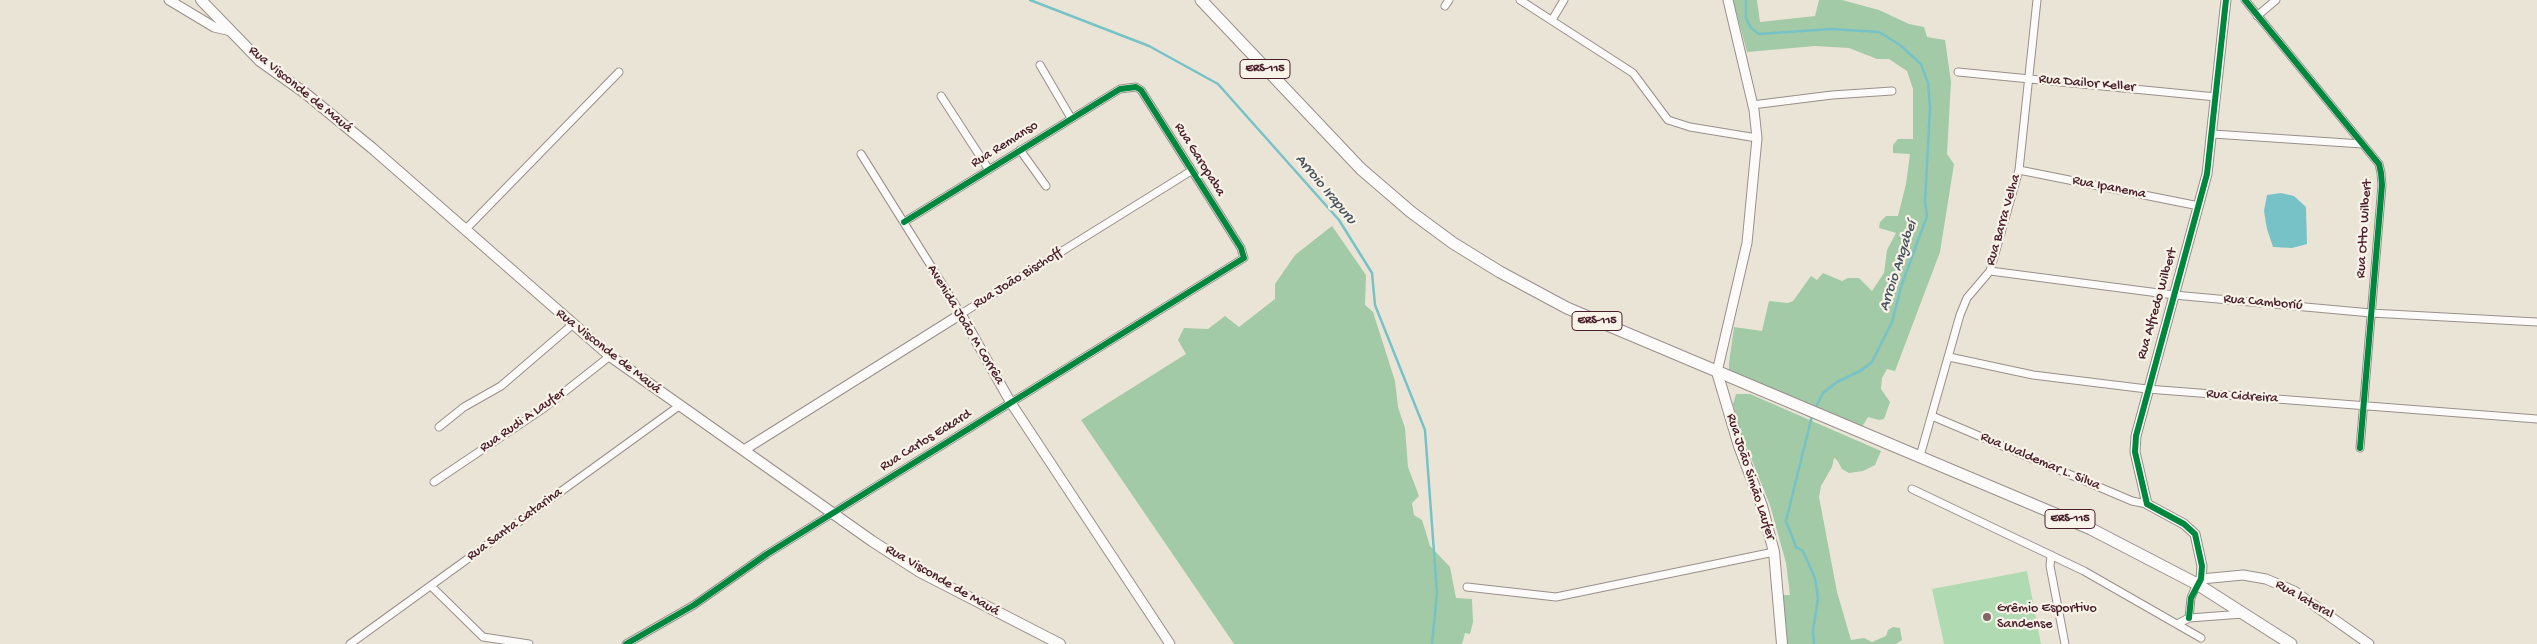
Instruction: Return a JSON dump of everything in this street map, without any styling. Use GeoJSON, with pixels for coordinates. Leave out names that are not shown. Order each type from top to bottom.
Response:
{"type":"FeatureCollection","features":[{"type":"Feature","properties":{"kind":"main road","name":"Rua Visconde de Mauá"},"geometry":{"type":"LineString","coordinates":[[201,0],[260,61],[335,118],[610,356],[679,406],[920,572],[1060,644]]}},
{"type":"Feature","properties":{"kind":"main road","name":"ERS-115"},"geometry":{"type":"LineString","coordinates":[[1201,0],[1361,169],[1411,212],[1453,243],[1514,280],[1567,308],[2091,529],[2199,581],[2291,644]]}},
{"type":"Feature","properties":{"kind":"main road","name":"Rua João Simão Laufer"},"geometry":{"type":"LineString","coordinates":[[1717,372],[1739,446],[1762,506],[1774,552],[1782,644]]}},
{"type":"Feature","properties":{"kind":"street"},"geometry":{"type":"LineString","coordinates":[[169,0],[214,27],[230,31]]}},
{"type":"Feature","properties":{"kind":"street"},"geometry":{"type":"LineString","coordinates":[[1520,0],[1633,73],[1668,120],[1690,127],[1757,138]]}},
{"type":"Feature","properties":{"kind":"street"},"geometry":{"type":"LineString","coordinates":[[1552,20],[1564,0]]}},
{"type":"Feature","properties":{"kind":"street"},"geometry":{"type":"LineString","coordinates":[[1717,372],[1747,243],[1757,138],[1752,105],[1728,0]]}},
{"type":"Feature","properties":{"kind":"street","name":"Rua Barra Velha"},"geometry":{"type":"LineString","coordinates":[[1920,456],[1960,315],[1968,298],[1990,271],[2019,170],[2037,0]]}},
{"type":"Feature","properties":{"kind":"street","name":"Rua Alfredo Wilbert"},"geometry":{"type":"LineString","coordinates":[[2148,504],[2135,452],[2136,436],[2147,389],[2199,206],[2213,134],[2226,0]]}},
{"type":"Feature","properties":{"kind":"street","name":"Rua Otto Wilbert"},"geometry":{"type":"LineString","coordinates":[[2245,0],[2379,164],[2382,186],[2360,448]]}},
{"type":"Feature","properties":{"kind":"street"},"geometry":{"type":"LineString","coordinates":[[2257,16],[2276,0]]}},
{"type":"Feature","properties":{"kind":"street"},"geometry":{"type":"LineString","coordinates":[[1040,65],[1071,118]]}},
{"type":"Feature","properties":{"kind":"street"},"geometry":{"type":"LineString","coordinates":[[465,230],[619,72]]}},
{"type":"Feature","properties":{"kind":"street","name":"Rua Dailor Keller"},"geometry":{"type":"LineString","coordinates":[[1958,72],[2216,97]]}},
{"type":"Feature","properties":{"kind":"street","name":"Rua Garopaba"},"geometry":{"type":"LineString","coordinates":[[1120,89],[1128,86],[1141,90],[1244,253],[1241,262]]}},
{"type":"Feature","properties":{"kind":"street","name":"Rua Remanso"},"geometry":{"type":"LineString","coordinates":[[904,222],[1120,89]]}},
{"type":"Feature","properties":{"kind":"street"},"geometry":{"type":"LineString","coordinates":[[1752,105],[1832,95],[1892,91]]}},
{"type":"Feature","properties":{"kind":"street"},"geometry":{"type":"LineString","coordinates":[[941,96],[988,170]]}},
{"type":"Feature","properties":{"kind":"street"},"geometry":{"type":"LineString","coordinates":[[2213,134],[2362,144]]}},
{"type":"Feature","properties":{"kind":"street"},"geometry":{"type":"LineString","coordinates":[[1020,150],[1046,186]]}},
{"type":"Feature","properties":{"kind":"street","name":"Avenida João M Corrêa"},"geometry":{"type":"LineString","coordinates":[[862,154],[961,314],[1011,403],[1086,513],[1170,644]]}},
{"type":"Feature","properties":{"kind":"street","name":"Rua Ipanema"},"geometry":{"type":"LineString","coordinates":[[2019,170],[2199,206]]}},
{"type":"Feature","properties":{"kind":"street","name":"Rua João Bischoff"},"geometry":{"type":"LineString","coordinates":[[744,450],[1191,171]]}},
{"type":"Feature","properties":{"kind":"street","name":"Rua Carlos Eckard"},"geometry":{"type":"LineString","coordinates":[[626,644],[694,605],[767,554],[1241,262]]}},
{"type":"Feature","properties":{"kind":"street","name":"Rua Camboriú"},"geometry":{"type":"LineString","coordinates":[[1990,271],[2174,295],[2371,313],[2537,322]]}},
{"type":"Feature","properties":{"kind":"street"},"geometry":{"type":"LineString","coordinates":[[440,427],[464,407],[501,386],[572,325]]}},
{"type":"Feature","properties":{"kind":"street","name":"Rua Rudi A Laufer"},"geometry":{"type":"LineString","coordinates":[[434,482],[544,408],[610,356]]}},
{"type":"Feature","properties":{"kind":"street","name":"Rua Cidreira"},"geometry":{"type":"LineString","coordinates":[[1949,357],[2033,375],[2147,389],[2537,419]]}},
{"type":"Feature","properties":{"kind":"street","name":"Rua Santa Catarina"},"geometry":{"type":"LineString","coordinates":[[350,644],[679,406]]}},
{"type":"Feature","properties":{"kind":"street","name":"Rua Waldemar L. Silva"},"geometry":{"type":"LineString","coordinates":[[1932,416],[2132,501],[2148,504]]}},
{"type":"Feature","properties":{"kind":"street"},"geometry":{"type":"LineString","coordinates":[[1912,489],[2084,571],[2201,638]]}},
{"type":"Feature","properties":{"kind":"street"},"geometry":{"type":"LineString","coordinates":[[2148,504],[2193,530],[2202,560],[2199,581],[2191,598],[2189,618]]}},
{"type":"Feature","properties":{"kind":"street"},"geometry":{"type":"LineString","coordinates":[[1467,587],[1556,597],[1774,552]]}},
{"type":"Feature","properties":{"kind":"street"},"geometry":{"type":"LineString","coordinates":[[2051,556],[2050,566],[2065,644]]}},
{"type":"Feature","properties":{"kind":"street","name":"Rua lateral"},"geometry":{"type":"LineString","coordinates":[[2199,581],[2243,575],[2266,579],[2300,595],[2369,644]]}},
{"type":"Feature","properties":{"kind":"street"},"geometry":{"type":"LineString","coordinates":[[431,586],[483,637],[529,644]]}},
{"type":"Feature","properties":{"kind":"street"},"geometry":{"type":"LineString","coordinates":[[2177,624],[2189,618],[2246,614]]}},
{"type":"Feature","properties":{"kind":"green space"},"geometry":{"type":"Polygon","coordinates":[[[1733,0],[1757,0],[1760,22],[1815,16],[1819,0],[1842,0],[1879,10],[1909,24],[1924,27],[1927,37],[1945,40],[1951,82],[1947,154],[1954,164],[1940,252],[1895,371],[1887,369],[1882,378],[1881,389],[1890,402],[1884,419],[1879,420],[1868,417],[1862,427],[1729,370],[1734,327],[1762,331],[1769,301],[1788,303],[1793,301],[1811,276],[1817,280],[1823,273],[1842,281],[1848,278],[1859,278],[1872,291],[1884,273],[1887,250],[1896,233],[1879,228],[1880,222],[1886,216],[1898,216],[1906,184],[1910,154],[1893,153],[1893,145],[1898,139],[1913,139],[1913,89],[1907,71],[1889,59],[1877,59],[1849,48],[1815,46],[1747,52],[1733,0]]]}},
{"type":"Feature","properties":{"kind":"green space"},"geometry":{"type":"Polygon","coordinates":[[[1332,226],[1366,275],[1365,305],[1373,312],[1395,381],[1398,407],[1405,428],[1408,467],[1419,496],[1412,503],[1414,515],[1422,520],[1430,546],[1450,567],[1456,598],[1472,599],[1473,622],[1470,634],[1465,633],[1462,644],[1234,644],[1081,420],[1186,354],[1178,340],[1184,328],[1208,329],[1225,316],[1239,327],[1275,299],[1275,284],[1295,255],[1332,226]]]}},
{"type":"Feature","properties":{"kind":"green space"},"geometry":{"type":"Polygon","coordinates":[[[1736,394],[1750,394],[1881,451],[1875,465],[1863,471],[1849,473],[1842,469],[1834,458],[1832,467],[1821,486],[1819,497],[1837,592],[1851,640],[1864,638],[1872,642],[1886,636],[1888,630],[1893,627],[1900,628],[1902,640],[1896,644],[1787,644],[1783,595],[1790,595],[1786,563],[1770,505],[1741,433],[1733,404],[1736,394]]]}},
{"type":"Feature","properties":{"kind":"green space","name":"Grêmio Esportivo Sandense"},"geometry":{"type":"Polygon","coordinates":[[[2027,571],[2041,644],[1944,644],[1932,589],[2027,571]]]}},
{"type":"Feature","properties":{"kind":"water"},"geometry":{"type":"Polygon","coordinates":[[[2281,193],[2294,196],[2306,207],[2307,244],[2292,248],[2273,247],[2264,211],[2267,195],[2281,193]]]}},
{"type":"Feature","properties":{"kind":"waterway","name":"Arroio Irapuru"},"geometry":{"type":"LineString","coordinates":[[1030,0],[1149,46],[1218,84],[1339,220],[1372,273],[1375,305],[1425,430],[1437,593],[1432,644]]}},
{"type":"Feature","properties":{"kind":"waterway","name":"Arroio Angabeí"},"geometry":{"type":"LineString","coordinates":[[1746,0],[1746,18],[1751,28],[1759,34],[1831,29],[1879,32],[1900,45],[1921,64],[1928,83],[1930,108],[1925,202],[1927,216],[1902,284],[1892,322],[1872,362],[1862,370],[1837,382],[1823,393],[1815,409]]}},
{"type":"Feature","properties":{"kind":"waterway","name":"Arroio Angabeí"},"geometry":{"type":"LineString","coordinates":[[1812,416],[1786,521],[1796,547],[1803,551],[1815,578],[1818,598],[1813,631],[1814,644]]}},
{"type":"Feature","properties":{"kind":"cycle path"},"geometry":{"type":"LineString","coordinates":[[2189,618],[2191,598],[2201,579],[2202,566],[2195,534],[2184,524],[2147,504],[2135,452],[2136,436],[2207,174],[2226,0]]}},
{"type":"Feature","properties":{"kind":"cycle path"},"geometry":{"type":"LineString","coordinates":[[2245,0],[2379,164],[2382,185],[2360,448]]}},
{"type":"Feature","properties":{"kind":"cycle path"},"geometry":{"type":"LineString","coordinates":[[626,644],[694,605],[767,554],[1244,258],[1241,248],[1141,90],[1136,87],[1120,89],[904,222]]}},
{"type":"Feature","properties":{"kind":"place","name":"Grêmio Esportivo Sandense"},"geometry":{"type":"Point","coordinates":[1987,617]}}]}
